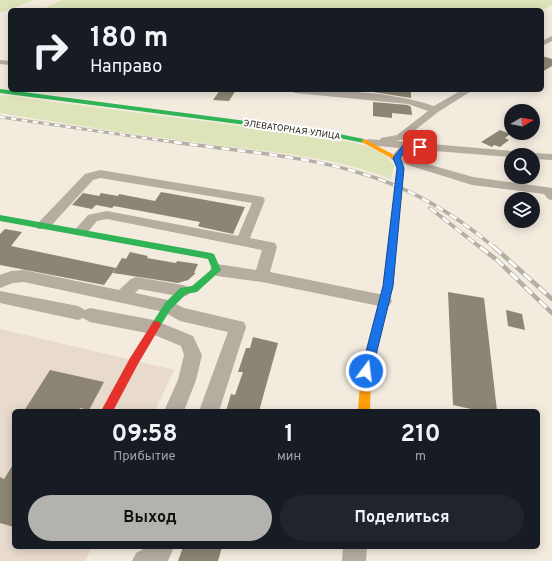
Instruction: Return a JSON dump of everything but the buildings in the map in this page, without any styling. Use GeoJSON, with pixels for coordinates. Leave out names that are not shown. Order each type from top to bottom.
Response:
{"type":"FeatureCollection","features":[{"type":"Feature","properties":{"kind":"street","name":"ЭЛЕВАТОРНАЯ УЛИЦА"},"geometry":{"type":"LineString","coordinates":[[0,91],[324,133],[368,142],[396,158]]}},
{"type":"Feature","properties":{"kind":"street"},"geometry":{"type":"LineString","coordinates":[[316,92],[408,101],[435,110]]}},
{"type":"Feature","properties":{"kind":"street"},"geometry":{"type":"LineString","coordinates":[[368,142],[400,137],[435,110],[465,92]]}},
{"type":"Feature","properties":{"kind":"street"},"geometry":{"type":"LineString","coordinates":[[368,142],[504,154]]}},
{"type":"Feature","properties":{"kind":"street"},"geometry":{"type":"LineString","coordinates":[[396,158],[407,146]]}},
{"type":"Feature","properties":{"kind":"street"},"geometry":{"type":"LineString","coordinates":[[540,156],[552,157]]}},
{"type":"Feature","properties":{"kind":"street"},"geometry":{"type":"LineString","coordinates":[[396,158],[472,181],[551,193]]}},
{"type":"Feature","properties":{"kind":"street"},"geometry":{"type":"LineString","coordinates":[[364,409],[366,371],[388,286],[400,168],[396,158]]}},
{"type":"Feature","properties":{"kind":"street"},"geometry":{"type":"LineString","coordinates":[[43,226],[89,177],[100,174],[259,200],[242,242]]}},
{"type":"Feature","properties":{"kind":"street"},"geometry":{"type":"LineString","coordinates":[[80,232],[94,218],[107,215],[270,247],[262,276]]}},
{"type":"Feature","properties":{"kind":"street"},"geometry":{"type":"LineString","coordinates":[[0,218],[211,256],[216,270]]}},
{"type":"Feature","properties":{"kind":"street"},"geometry":{"type":"LineString","coordinates":[[216,270],[262,276],[384,301]]}},
{"type":"Feature","properties":{"kind":"street"},"geometry":{"type":"LineString","coordinates":[[122,296],[136,283],[183,291],[194,289],[207,280],[216,270]]}},
{"type":"Feature","properties":{"kind":"street"},"geometry":{"type":"LineString","coordinates":[[0,282],[11,277],[24,276],[168,306],[180,314],[238,327],[210,409]]}},
{"type":"Feature","properties":{"kind":"street"},"geometry":{"type":"LineString","coordinates":[[108,409],[154,327],[168,306],[183,291]]}},
{"type":"Feature","properties":{"kind":"street"},"geometry":{"type":"LineString","coordinates":[[0,297],[154,327],[187,341],[193,355],[187,380],[175,409]]}},
{"type":"Feature","properties":{"kind":"street"},"geometry":{"type":"LineString","coordinates":[[144,561],[160,553],[161,549]]}},
{"type":"Feature","properties":{"kind":"street"},"geometry":{"type":"LineString","coordinates":[[354,561],[355,549]]}},
{"type":"Feature","properties":{"kind":"shaded area"},"geometry":{"type":"Polygon","coordinates":[[[0,329],[174,370],[156,409],[12,409],[12,549],[91,549],[85,561],[0,561],[0,329]]]}},
{"type":"Feature","properties":{"kind":"green space"},"geometry":{"type":"Polygon","coordinates":[[[0,0],[34,0],[13,8],[8,8],[8,10],[0,13],[0,0]]]}},
{"type":"Feature","properties":{"kind":"green space"},"geometry":{"type":"Polygon","coordinates":[[[62,0],[552,0],[552,5],[544,9],[45,8],[62,0]]]}},
{"type":"Feature","properties":{"kind":"green space"},"geometry":{"type":"Polygon","coordinates":[[[0,95],[325,137],[372,148],[388,158],[394,165],[391,179],[343,164],[293,154],[144,136],[0,113],[0,95]]]}},
{"type":"Feature","properties":{"kind":"railway"},"geometry":{"type":"LineString","coordinates":[[0,117],[180,143]]}},
{"type":"Feature","properties":{"kind":"railway"},"geometry":{"type":"LineString","coordinates":[[174,142],[268,154],[315,162],[360,173],[396,186],[431,203],[464,224],[495,248]]}},
{"type":"Feature","properties":{"kind":"railway"},"geometry":{"type":"LineString","coordinates":[[430,208],[481,248]]}},
{"type":"Feature","properties":{"kind":"railway"},"geometry":{"type":"LineString","coordinates":[[480,247],[497,260],[552,313]]}},
{"type":"Feature","properties":{"kind":"railway"},"geometry":{"type":"LineString","coordinates":[[494,247],[552,299]]}},
{"type":"Feature","properties":{"kind":"traffic: fast"},"geometry":{"type":"LineString","coordinates":[[0,91],[324,133],[364,141]]}},
{"type":"Feature","properties":{"kind":"traffic: fast"},"geometry":{"type":"LineString","coordinates":[[0,218],[211,256],[217,270],[194,289],[183,291],[168,306],[156,325]]}},
{"type":"Feature","properties":{"kind":"traffic: slow"},"geometry":{"type":"LineString","coordinates":[[364,141],[396,158],[401,168],[388,286],[366,371],[364,409]]}},
{"type":"Feature","properties":{"kind":"traffic: jam"},"geometry":{"type":"LineString","coordinates":[[108,409],[134,361],[156,325]]}},
{"type":"Feature","properties":{"kind":"route"},"geometry":{"type":"LineString","coordinates":[[366,371],[388,286],[400,168],[396,158],[407,146],[420,147]]}}]}
